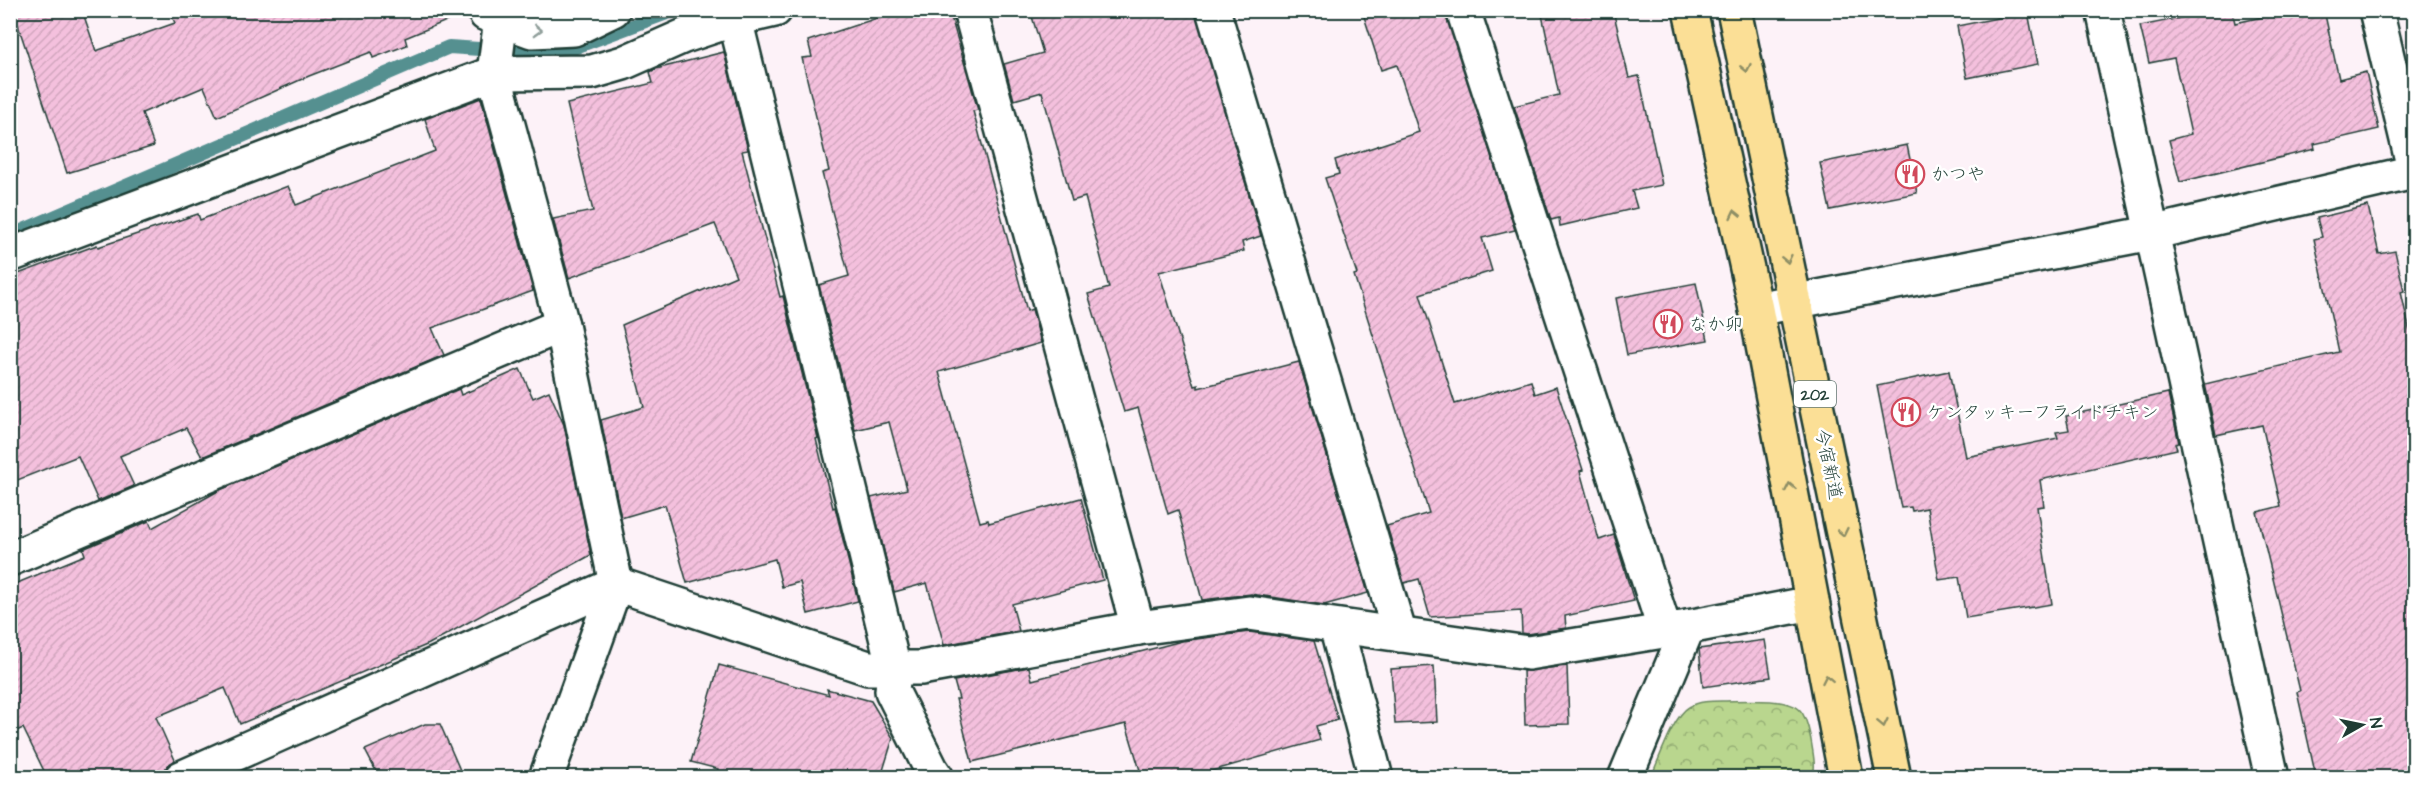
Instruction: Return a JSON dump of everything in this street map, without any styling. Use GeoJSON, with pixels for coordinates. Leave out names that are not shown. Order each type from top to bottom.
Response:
{"type":"FeatureCollection","features":[{"type":"Feature","properties":{"kind":"highway","name":"202"},"geometry":{"type":"LineString","coordinates":[[1690,10],[1756,309],[1846,777]]}},
{"type":"Feature","properties":{"kind":"highway","name":"今宿新道"},"geometry":{"type":"LineString","coordinates":[[1734,10],[1894,777]]}},
{"type":"Feature","properties":{"kind":"street"},"geometry":{"type":"LineString","coordinates":[[546,777],[616,584],[562,325],[494,73],[492,15],[532,31],[574,29],[613,10]]}},
{"type":"Feature","properties":{"kind":"street"},"geometry":{"type":"LineString","coordinates":[[10,255],[494,73],[592,72],[623,63],[684,36],[735,19],[775,10]]}},
{"type":"Feature","properties":{"kind":"street"},"geometry":{"type":"LineString","coordinates":[[969,10],[1138,628]]}},
{"type":"Feature","properties":{"kind":"street"},"geometry":{"type":"LineString","coordinates":[[1213,10],[1400,635]]}},
{"type":"Feature","properties":{"kind":"street"},"geometry":{"type":"LineString","coordinates":[[1462,10],[1676,629],[1625,777]]}},
{"type":"Feature","properties":{"kind":"street"},"geometry":{"type":"LineString","coordinates":[[2103,10],[2272,777]]}},
{"type":"Feature","properties":{"kind":"street"},"geometry":{"type":"LineString","coordinates":[[1756,309],[2151,233],[2415,171],[2376,10]]}},
{"type":"Feature","properties":{"kind":"street"},"geometry":{"type":"LineString","coordinates":[[735,19],[894,669],[892,691],[937,777]]}},
{"type":"Feature","properties":{"kind":"street"},"geometry":{"type":"LineString","coordinates":[[574,29],[592,72]]}},
{"type":"Feature","properties":{"kind":"street"},"geometry":{"type":"LineString","coordinates":[[10,559],[562,325]]}},
{"type":"Feature","properties":{"kind":"street"},"geometry":{"type":"LineString","coordinates":[[181,777],[616,584],[868,668],[894,669],[921,668],[1138,628],[1249,613],[1528,653],[1676,629],[1812,603]]}},
{"type":"Feature","properties":{"kind":"street"},"geometry":{"type":"LineString","coordinates":[[1336,626],[1376,777]]}},
{"type":"Feature","properties":{"kind":"green space"},"geometry":{"type":"Polygon","coordinates":[[[1751,700],[1785,703],[1800,710],[1806,720],[1811,740],[1813,777],[1651,777],[1677,719],[1689,707],[1709,701],[1751,700]]]}},
{"type":"Feature","properties":{"kind":"building"},"geometry":{"type":"Polygon","coordinates":[[[13,10],[82,10],[96,51],[175,23],[169,10],[466,10],[466,13],[405,38],[407,45],[373,58],[371,52],[309,76],[217,117],[204,87],[142,113],[154,146],[67,173],[13,10]]]}},
{"type":"Feature","properties":{"kind":"building"},"geometry":{"type":"Polygon","coordinates":[[[901,10],[949,10],[978,110],[973,111],[1027,311],[1032,309],[1041,343],[939,372],[980,522],[988,520],[989,523],[1081,498],[1103,580],[1012,604],[1019,631],[944,645],[927,583],[894,592],[871,498],[907,489],[889,422],[855,430],[819,285],[849,276],[822,173],[829,171],[802,58],[812,57],[808,41],[901,10]]]}},
{"type":"Feature","properties":{"kind":"building"},"geometry":{"type":"Polygon","coordinates":[[[1030,10],[1195,10],[1261,236],[1242,242],[1244,251],[1159,272],[1194,386],[1198,385],[1198,388],[1299,362],[1368,593],[1324,605],[1251,594],[1202,600],[1178,510],[1168,514],[1138,408],[1124,412],[1088,294],[1109,288],[1085,197],[1072,201],[1042,92],[1014,100],[1004,64],[1043,53],[1030,10]]]}},
{"type":"Feature","properties":{"kind":"building"},"geometry":{"type":"Polygon","coordinates":[[[1362,10],[1445,10],[1515,230],[1482,238],[1492,271],[1420,294],[1455,404],[1531,381],[1535,394],[1556,387],[1583,470],[1580,471],[1599,540],[1614,535],[1634,601],[1565,616],[1566,628],[1522,633],[1521,611],[1430,617],[1419,579],[1404,583],[1387,526],[1429,513],[1354,275],[1357,274],[1325,178],[1339,174],[1335,160],[1419,132],[1397,65],[1381,70],[1362,10]]]}},
{"type":"Feature","properties":{"kind":"building"},"geometry":{"type":"Polygon","coordinates":[[[1541,10],[1613,10],[1629,78],[1639,76],[1662,185],[1632,191],[1637,208],[1560,226],[1559,218],[1551,220],[1514,106],[1559,95],[1541,10]]]}},
{"type":"Feature","properties":{"kind":"building"},"geometry":{"type":"Polygon","coordinates":[[[2184,10],[2232,10],[2235,23],[2294,10],[2324,10],[2339,79],[2366,72],[2379,129],[2314,144],[2315,149],[2180,182],[2169,140],[2191,134],[2174,58],[2149,63],[2140,26],[2186,17],[2184,10]]]}},
{"type":"Feature","properties":{"kind":"building"},"geometry":{"type":"Polygon","coordinates":[[[2028,12],[2038,64],[1967,78],[1957,26],[2028,12]]]}},
{"type":"Feature","properties":{"kind":"building"},"geometry":{"type":"Polygon","coordinates":[[[724,52],[748,150],[742,151],[780,297],[783,296],[818,438],[816,439],[858,601],[808,614],[800,582],[782,587],[775,559],[687,583],[665,505],[621,518],[601,420],[644,407],[622,325],[736,276],[715,224],[569,278],[553,219],[593,211],[567,104],[653,83],[650,72],[656,69],[724,52]]]}},
{"type":"Feature","properties":{"kind":"building"},"geometry":{"type":"Polygon","coordinates":[[[481,98],[533,291],[432,328],[444,355],[202,457],[186,428],[120,456],[134,486],[98,501],[78,456],[10,483],[10,277],[97,245],[98,247],[198,214],[200,220],[288,186],[296,205],[435,151],[425,119],[481,98]]]}},
{"type":"Feature","properties":{"kind":"building"},"geometry":{"type":"Polygon","coordinates":[[[1907,145],[1917,193],[1830,210],[1820,163],[1907,145]]]}},
{"type":"Feature","properties":{"kind":"building"},"geometry":{"type":"Polygon","coordinates":[[[2368,206],[2379,254],[2395,251],[2404,291],[2401,292],[2415,355],[2415,766],[2407,767],[2409,777],[2316,777],[2297,692],[2300,691],[2257,512],[2281,506],[2262,425],[2216,435],[2205,384],[2339,352],[2314,239],[2322,237],[2317,218],[2368,206]]]}},
{"type":"Feature","properties":{"kind":"building"},"geometry":{"type":"Polygon","coordinates":[[[1696,283],[1708,340],[1627,355],[1616,298],[1696,283]]]}},
{"type":"Feature","properties":{"kind":"building"},"geometry":{"type":"Polygon","coordinates":[[[520,369],[533,398],[549,391],[564,425],[591,555],[429,644],[240,724],[225,688],[156,717],[175,760],[166,768],[163,777],[47,777],[23,728],[10,734],[10,586],[85,555],[83,549],[149,521],[152,528],[220,490],[459,389],[461,395],[520,369]]]}},
{"type":"Feature","properties":{"kind":"building"},"geometry":{"type":"Polygon","coordinates":[[[1949,371],[1966,457],[2058,438],[2056,432],[2069,430],[2066,416],[2168,393],[2179,443],[2175,444],[2177,449],[2040,480],[2044,506],[2037,507],[2052,604],[1966,618],[1959,577],[1939,580],[1927,508],[1912,511],[1911,507],[1901,508],[1877,386],[1949,371]]]}},
{"type":"Feature","properties":{"kind":"building"},"geometry":{"type":"Polygon","coordinates":[[[1249,632],[1314,641],[1338,720],[1316,726],[1320,740],[1208,772],[1210,777],[1142,777],[1126,724],[972,762],[956,699],[959,699],[954,681],[1029,667],[1032,680],[1182,641],[1249,632]]]}},
{"type":"Feature","properties":{"kind":"building"},"geometry":{"type":"Polygon","coordinates":[[[1765,640],[1771,677],[1703,687],[1699,649],[1765,640]]]}},
{"type":"Feature","properties":{"kind":"building"},"geometry":{"type":"Polygon","coordinates":[[[719,665],[829,695],[827,689],[871,701],[893,738],[881,777],[716,777],[718,769],[691,762],[719,665]]]}},
{"type":"Feature","properties":{"kind":"building"},"geometry":{"type":"Polygon","coordinates":[[[1434,666],[1437,722],[1395,724],[1391,669],[1434,666]]]}},
{"type":"Feature","properties":{"kind":"building"},"geometry":{"type":"Polygon","coordinates":[[[1567,666],[1569,724],[1525,725],[1523,671],[1567,666]]]}},
{"type":"Feature","properties":{"kind":"building"},"geometry":{"type":"Polygon","coordinates":[[[425,724],[440,724],[463,777],[379,777],[365,750],[425,724]]]}},
{"type":"Feature","properties":{"kind":"waterway"},"geometry":{"type":"LineString","coordinates":[[10,236],[449,47],[557,54],[675,10]]}},
{"type":"Feature","properties":{"kind":"place","name":"かつや"},"geometry":{"type":"Point","coordinates":[1910,174]}},
{"type":"Feature","properties":{"kind":"place","name":"なか卯"},"geometry":{"type":"Point","coordinates":[1668,324]}},
{"type":"Feature","properties":{"kind":"place","name":"ケンタッキーフライドチキン"},"geometry":{"type":"Point","coordinates":[1906,412]}}]}
